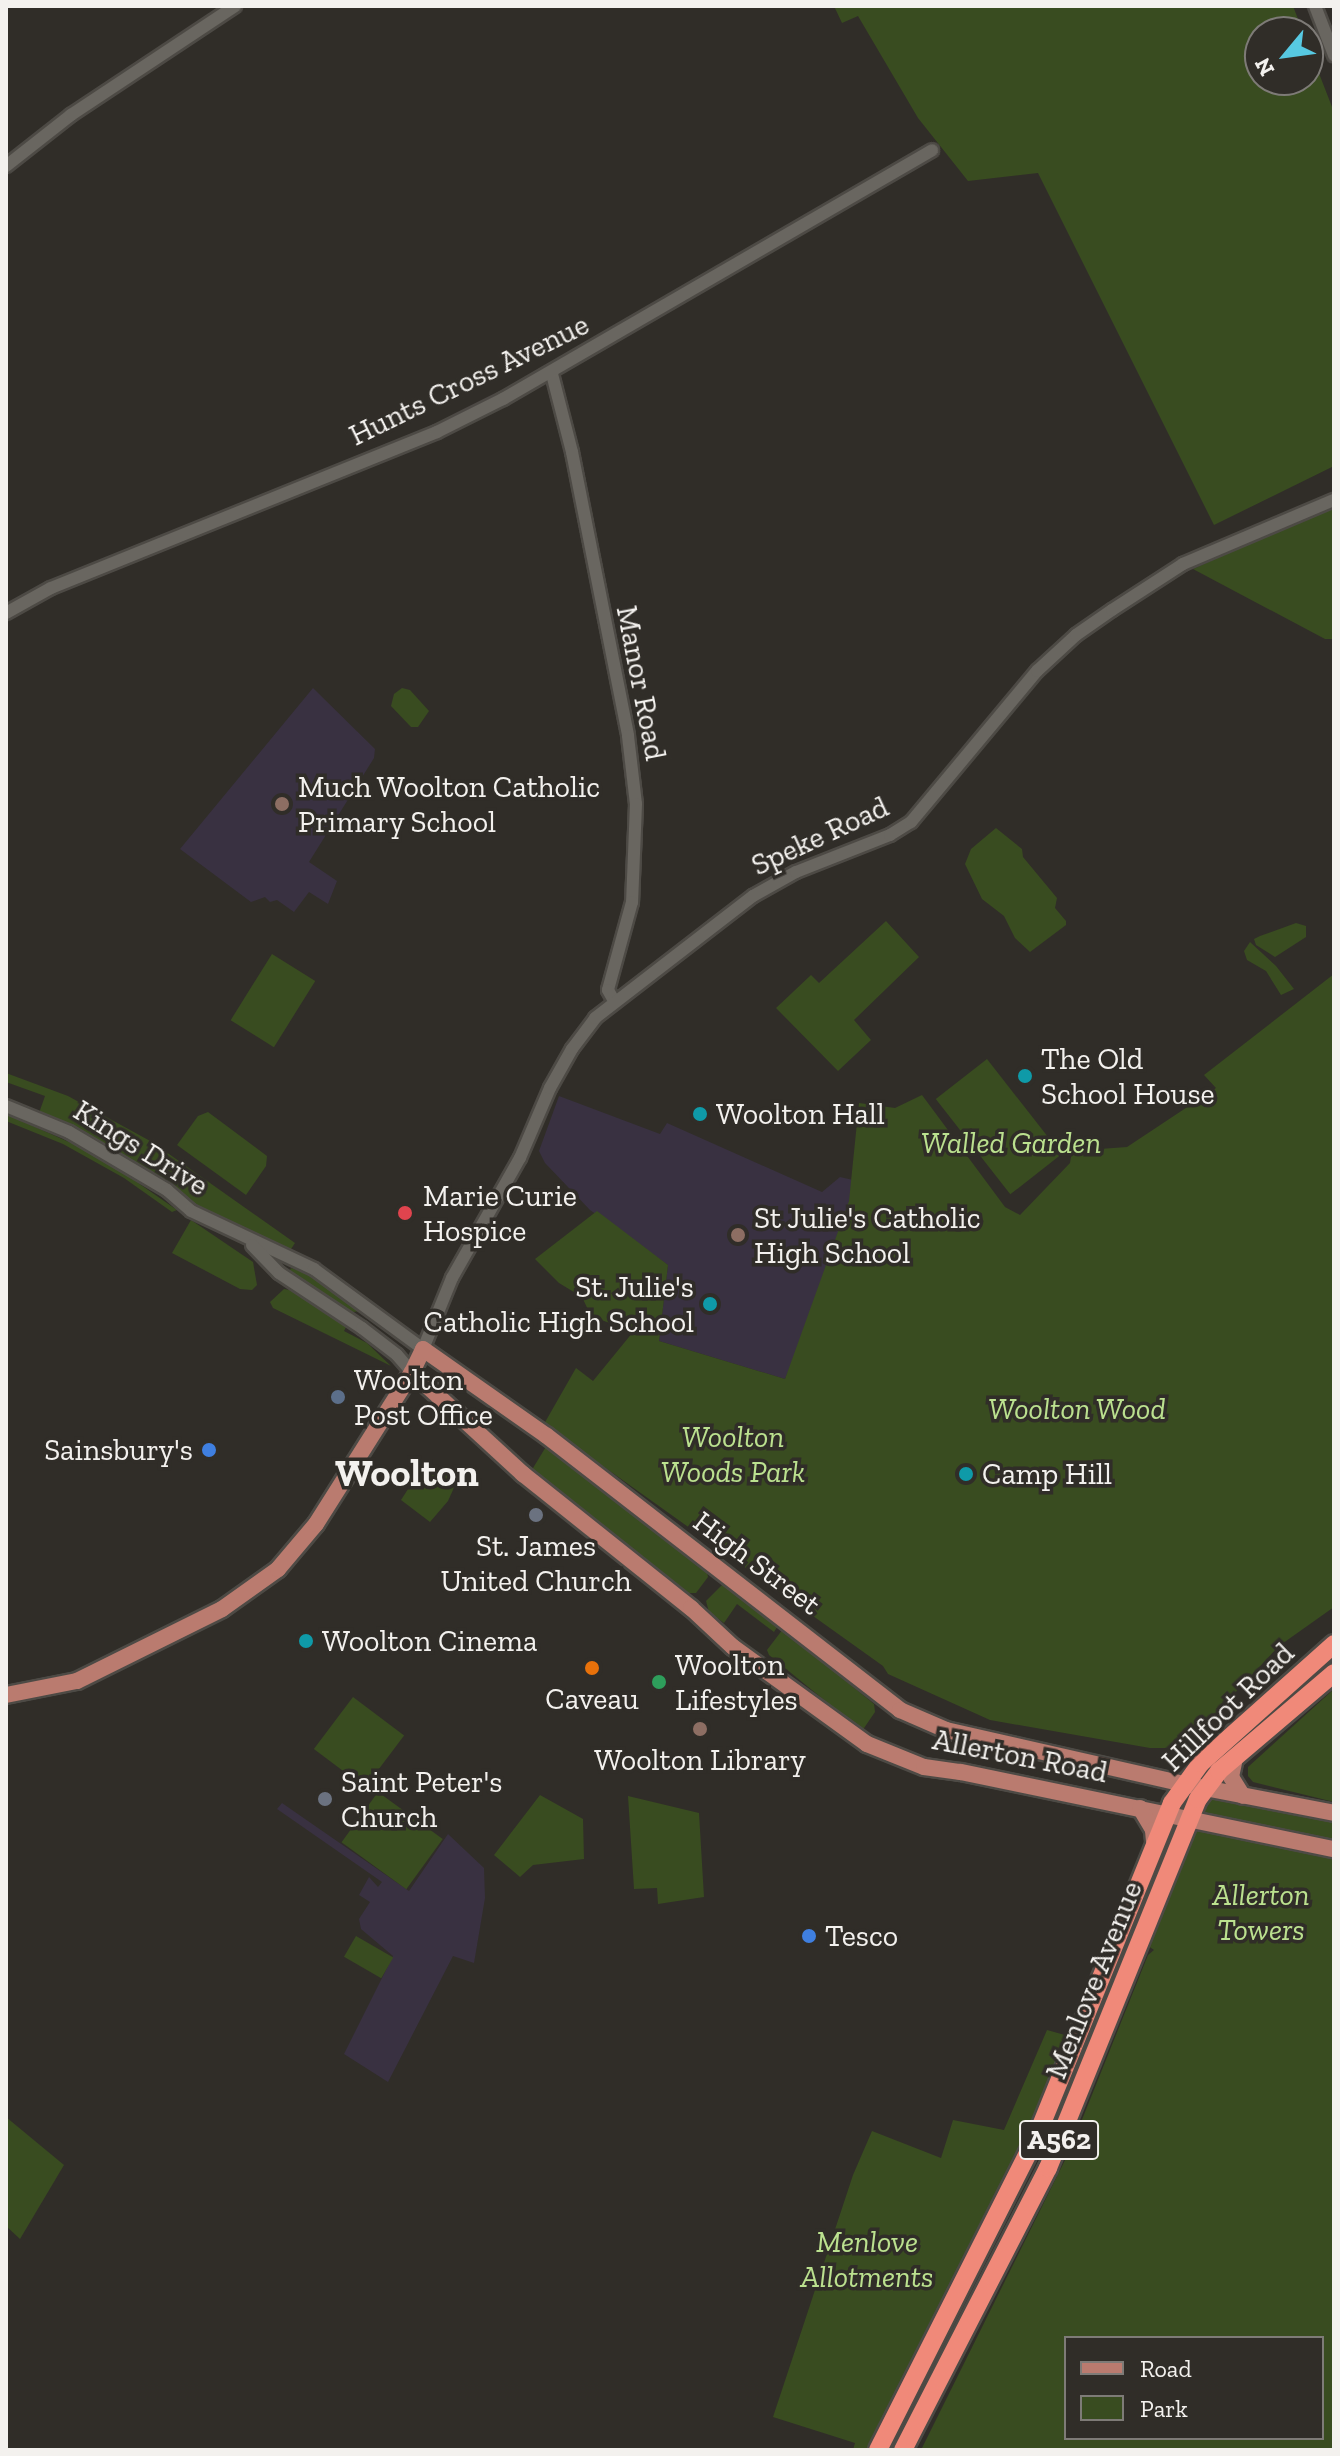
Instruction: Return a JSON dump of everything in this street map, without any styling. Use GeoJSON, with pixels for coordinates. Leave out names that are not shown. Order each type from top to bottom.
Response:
{"type":"FeatureCollection","features":[{"type":"Feature","properties":{"kind":"highway","name":"Hillfoot Road"},"geometry":{"type":"LineString","coordinates":[[1166,1813],[1201,1763],[1334,1644]]}},
{"type":"Feature","properties":{"kind":"highway","name":"Hillfoot Road"},"geometry":{"type":"LineString","coordinates":[[1205,1788],[1235,1758],[1334,1673]]}},
{"type":"Feature","properties":{"kind":"highway","name":"Menlove Avenue"},"geometry":{"type":"LineString","coordinates":[[903,2450],[1048,2168],[1189,1819],[1205,1788]]}},
{"type":"Feature","properties":{"kind":"highway","name":"Menlove Avenue"},"geometry":{"type":"LineString","coordinates":[[878,2450],[1038,2133],[1166,1813]]}},
{"type":"Feature","properties":{"kind":"main road"},"geometry":{"type":"LineString","coordinates":[[6,1695],[77,1681],[222,1609],[278,1569],[299,1547],[412,1372],[423,1349]]}},
{"type":"Feature","properties":{"kind":"main road","name":"High Street"},"geometry":{"type":"LineString","coordinates":[[423,1349],[547,1436],[900,1710]]}},
{"type":"Feature","properties":{"kind":"main road","name":"Allerton Road"},"geometry":{"type":"LineString","coordinates":[[412,1372],[523,1474],[691,1608],[733,1647],[867,1744],[924,1767],[1334,1849]]}},
{"type":"Feature","properties":{"kind":"main road","name":"Allerton Road"},"geometry":{"type":"LineString","coordinates":[[900,1710],[946,1730],[1184,1784],[1334,1813]]}},
{"type":"Feature","properties":{"kind":"main road"},"geometry":{"type":"LineString","coordinates":[[1235,1758],[1231,1777],[1243,1796]]}},
{"type":"Feature","properties":{"kind":"main road"},"geometry":{"type":"LineString","coordinates":[[1140,1808],[1153,1830],[1154,1841]]}},
{"type":"Feature","properties":{"kind":"street"},"geometry":{"type":"LineString","coordinates":[[6,166],[71,115],[235,6]]}},
{"type":"Feature","properties":{"kind":"street"},"geometry":{"type":"LineString","coordinates":[[1315,6],[1334,55]]}},
{"type":"Feature","properties":{"kind":"street","name":"Hunts Cross Avenue"},"geometry":{"type":"LineString","coordinates":[[6,613],[51,588],[437,432],[552,374],[733,264],[932,150]]}},
{"type":"Feature","properties":{"kind":"street","name":"Manor Road"},"geometry":{"type":"LineString","coordinates":[[552,374],[572,452],[628,736],[636,804],[632,902],[608,990],[614,1001]]}},
{"type":"Feature","properties":{"kind":"street","name":"Speke Road"},"geometry":{"type":"LineString","coordinates":[[423,1349],[452,1278],[520,1158],[550,1088],[572,1049],[614,1001],[753,896],[796,872],[890,835],[911,822],[1037,671],[1076,635],[1183,564],[1334,500]]}},
{"type":"Feature","properties":{"kind":"street","name":"Kings Drive"},"geometry":{"type":"LineString","coordinates":[[6,1106],[69,1132],[167,1190],[191,1211],[314,1269],[423,1349]]}},
{"type":"Feature","properties":{"kind":"street","name":"Kings Drive"},"geometry":{"type":"LineString","coordinates":[[247,1240],[279,1273],[362,1328],[397,1355],[412,1372]]}},
{"type":"Feature","properties":{"kind":"shaded area","name":"Much Woolton Catholic Primary School"},"geometry":{"type":"Polygon","coordinates":[[[313,688],[375,749],[374,758],[309,862],[337,881],[328,904],[309,892],[294,912],[277,900],[270,902],[265,897],[251,902],[180,849],[313,688]]]}},
{"type":"Feature","properties":{"kind":"shaded area","name":"St Julie's Catholic High School"},"geometry":{"type":"Polygon","coordinates":[[[559,1096],[660,1134],[667,1123],[822,1192],[840,1177],[866,1183],[785,1379],[659,1341],[668,1265],[590,1210],[545,1163],[539,1151],[559,1096]]]}},
{"type":"Feature","properties":{"kind":"shaded area"},"geometry":{"type":"Polygon","coordinates":[[[282,1803],[409,1891],[448,1834],[484,1868],[485,1898],[474,1963],[453,1956],[388,2082],[344,2054],[393,1956],[361,1929],[359,1919],[370,1902],[359,1895],[369,1877],[378,1887],[382,1882],[277,1809],[282,1803]]]}},
{"type":"Feature","properties":{"kind":"green space"},"geometry":{"type":"Polygon","coordinates":[[[834,6],[1293,6],[1297,16],[1244,16],[1244,96],[1324,96],[1324,86],[1334,112],[1334,466],[1214,525],[1038,173],[968,181],[918,118],[858,16],[842,23],[834,6]]]}},
{"type":"Feature","properties":{"kind":"green space"},"geometry":{"type":"Polygon","coordinates":[[[1334,506],[1334,639],[1325,639],[1193,569],[1334,506]]]}},
{"type":"Feature","properties":{"kind":"green space"},"geometry":{"type":"Polygon","coordinates":[[[402,688],[410,690],[429,711],[418,727],[411,727],[391,706],[394,694],[402,688]]]}},
{"type":"Feature","properties":{"kind":"green space"},"geometry":{"type":"Polygon","coordinates":[[[996,828],[1022,849],[1023,857],[1057,898],[1055,908],[1066,921],[1066,925],[1030,952],[1015,938],[1004,916],[982,899],[965,864],[971,849],[996,828]]]}},
{"type":"Feature","properties":{"kind":"green space"},"geometry":{"type":"Polygon","coordinates":[[[886,921],[919,957],[854,1020],[871,1040],[838,1071],[776,1008],[811,975],[819,983],[886,921]]]}},
{"type":"Feature","properties":{"kind":"green space"},"geometry":{"type":"Polygon","coordinates":[[[1296,923],[1306,926],[1306,937],[1275,957],[1256,945],[1254,939],[1296,923]]]}},
{"type":"Feature","properties":{"kind":"green space"},"geometry":{"type":"Polygon","coordinates":[[[1250,942],[1276,966],[1294,989],[1281,995],[1266,971],[1247,960],[1244,951],[1250,942]]]}},
{"type":"Feature","properties":{"kind":"green space"},"geometry":{"type":"Polygon","coordinates":[[[272,954],[315,981],[274,1047],[231,1020],[272,954]]]}},
{"type":"Feature","properties":{"kind":"green space","name":"Woolton Wood"},"geometry":{"type":"Polygon","coordinates":[[[1334,974],[1334,1607],[1279,1646],[1183,1748],[1150,1748],[990,1720],[888,1674],[883,1666],[544,1424],[576,1368],[593,1381],[633,1332],[591,1316],[582,1297],[559,1283],[535,1259],[597,1211],[668,1265],[659,1341],[785,1379],[849,1201],[859,1103],[895,1108],[922,1095],[1005,1207],[1020,1215],[1070,1163],[1072,1151],[1127,1147],[1216,1088],[1204,1075],[1334,974]]]}},
{"type":"Feature","properties":{"kind":"green space","name":"Walled Garden"},"geometry":{"type":"Polygon","coordinates":[[[987,1059],[1061,1154],[1010,1194],[936,1099],[987,1059]]]}},
{"type":"Feature","properties":{"kind":"green space"},"geometry":{"type":"Polygon","coordinates":[[[6,1073],[68,1096],[152,1142],[295,1243],[289,1252],[206,1212],[117,1153],[39,1113],[45,1096],[6,1082],[6,1073]]]}},
{"type":"Feature","properties":{"kind":"green space"},"geometry":{"type":"Polygon","coordinates":[[[208,1112],[267,1156],[266,1166],[246,1195],[177,1145],[198,1116],[208,1112]]]}},
{"type":"Feature","properties":{"kind":"green space"},"geometry":{"type":"Polygon","coordinates":[[[6,1114],[98,1155],[177,1210],[172,1212],[124,1178],[63,1144],[6,1121],[6,1114]]]}},
{"type":"Feature","properties":{"kind":"green space"},"geometry":{"type":"Polygon","coordinates":[[[191,1220],[253,1262],[257,1285],[252,1290],[240,1289],[172,1253],[191,1220]]]}},
{"type":"Feature","properties":{"kind":"green space"},"geometry":{"type":"Polygon","coordinates":[[[291,1268],[305,1273],[360,1311],[353,1312],[355,1319],[289,1272],[291,1268]]]}},
{"type":"Feature","properties":{"kind":"green space"},"geometry":{"type":"Polygon","coordinates":[[[284,1289],[295,1291],[346,1327],[344,1331],[367,1343],[391,1366],[273,1308],[270,1302],[284,1289]]]}},
{"type":"Feature","properties":{"kind":"green space"},"geometry":{"type":"Polygon","coordinates":[[[547,1445],[706,1568],[708,1577],[696,1593],[685,1593],[530,1473],[547,1445]]]}},
{"type":"Feature","properties":{"kind":"green space"},"geometry":{"type":"Polygon","coordinates":[[[426,1461],[457,1481],[448,1501],[430,1522],[401,1500],[426,1461]]]}},
{"type":"Feature","properties":{"kind":"green space"},"geometry":{"type":"Polygon","coordinates":[[[723,1584],[779,1624],[774,1632],[737,1604],[724,1623],[709,1612],[706,1601],[723,1584]]]}},
{"type":"Feature","properties":{"kind":"green space"},"geometry":{"type":"Polygon","coordinates":[[[783,1629],[874,1704],[875,1712],[862,1731],[769,1655],[767,1650],[783,1629]]]}},
{"type":"Feature","properties":{"kind":"green space"},"geometry":{"type":"Polygon","coordinates":[[[1334,1689],[1334,1802],[1253,1782],[1248,1776],[1248,1767],[1334,1689]]]}},
{"type":"Feature","properties":{"kind":"green space"},"geometry":{"type":"Polygon","coordinates":[[[353,1697],[404,1736],[365,1787],[314,1749],[353,1697]]]}},
{"type":"Feature","properties":{"kind":"green space"},"geometry":{"type":"Polygon","coordinates":[[[378,1792],[443,1839],[406,1889],[342,1842],[378,1792]]]}},
{"type":"Feature","properties":{"kind":"green space"},"geometry":{"type":"Polygon","coordinates":[[[540,1795],[583,1819],[584,1859],[533,1865],[520,1877],[494,1855],[540,1795]]]}},
{"type":"Feature","properties":{"kind":"green space"},"geometry":{"type":"Polygon","coordinates":[[[628,1796],[699,1813],[704,1897],[658,1904],[657,1888],[634,1889],[628,1796]]]}},
{"type":"Feature","properties":{"kind":"green space","name":"Allerton Towers"},"geometry":{"type":"Polygon","coordinates":[[[1205,1798],[1334,1822],[1334,2450],[921,2450],[1069,2152],[1148,1955],[1154,1950],[1147,1945],[1205,1798]]]}},
{"type":"Feature","properties":{"kind":"green space"},"geometry":{"type":"Polygon","coordinates":[[[356,1936],[393,1958],[381,1978],[344,1957],[356,1936]]]}},
{"type":"Feature","properties":{"kind":"green space","name":"Menlove Allotments"},"geometry":{"type":"Polygon","coordinates":[[[1047,2030],[1072,2037],[1016,2164],[875,2450],[853,2450],[855,2443],[773,2417],[853,2175],[872,2131],[941,2158],[953,2120],[1004,2130],[1047,2030]]]}},
{"type":"Feature","properties":{"kind":"green space"},"geometry":{"type":"Polygon","coordinates":[[[6,2117],[64,2165],[20,2239],[6,2226],[6,2117]]]}},
{"type":"Feature","properties":{"kind":"place","name":"Much Woolton Catholic Primary School"},"geometry":{"type":"Point","coordinates":[282,804]}},
{"type":"Feature","properties":{"kind":"place","name":"The Old School House"},"geometry":{"type":"Point","coordinates":[1025,1076]}},
{"type":"Feature","properties":{"kind":"place","name":"Woolton Hall"},"geometry":{"type":"Point","coordinates":[700,1114]}},
{"type":"Feature","properties":{"kind":"place","name":"Marie Curie Hospice"},"geometry":{"type":"Point","coordinates":[405,1213]}},
{"type":"Feature","properties":{"kind":"place","name":"St Julie's Catholic High School"},"geometry":{"type":"Point","coordinates":[738,1235]}},
{"type":"Feature","properties":{"kind":"place","name":"St. Julie's Catholic High School"},"geometry":{"type":"Point","coordinates":[710,1304]}},
{"type":"Feature","properties":{"kind":"place","name":"Woolton Post Office"},"geometry":{"type":"Point","coordinates":[338,1397]}},
{"type":"Feature","properties":{"kind":"place","name":"Sainsbury's"},"geometry":{"type":"Point","coordinates":[209,1450]}},
{"type":"Feature","properties":{"kind":"place","name":"Camp Hill"},"geometry":{"type":"Point","coordinates":[966,1474]}},
{"type":"Feature","properties":{"kind":"place","name":"St. James United Church"},"geometry":{"type":"Point","coordinates":[536,1515]}},
{"type":"Feature","properties":{"kind":"place","name":"Woolton Cinema"},"geometry":{"type":"Point","coordinates":[306,1641]}},
{"type":"Feature","properties":{"kind":"place","name":"Caveau"},"geometry":{"type":"Point","coordinates":[592,1668]}},
{"type":"Feature","properties":{"kind":"place","name":"Woolton Lifestyles"},"geometry":{"type":"Point","coordinates":[659,1682]}},
{"type":"Feature","properties":{"kind":"place","name":"Woolton Library"},"geometry":{"type":"Point","coordinates":[700,1729]}},
{"type":"Feature","properties":{"kind":"place","name":"Saint Peter's Church"},"geometry":{"type":"Point","coordinates":[325,1799]}},
{"type":"Feature","properties":{"kind":"place","name":"Tesco"},"geometry":{"type":"Point","coordinates":[809,1936]}},
{"type":"Feature","properties":{"kind":"district","name":"Woolton"},"geometry":{"type":"Point","coordinates":[407,1474]}},
{"type":"Feature","properties":{"kind":"park label","name":"Woolton Woods Park"},"geometry":{"type":"Point","coordinates":[733,1454]}}]}
